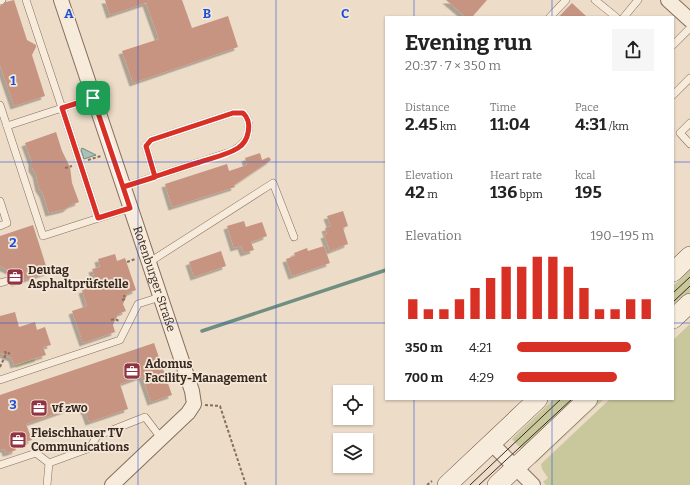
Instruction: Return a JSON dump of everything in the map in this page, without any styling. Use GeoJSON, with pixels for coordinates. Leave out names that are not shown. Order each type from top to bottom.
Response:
{"type":"FeatureCollection","features":[{"type":"Feature","properties":{"kind":"main road"},"geometry":{"type":"LineString","coordinates":[[674,271],[690,256]]}},
{"type":"Feature","properties":{"kind":"main road"},"geometry":{"type":"LineString","coordinates":[[674,318],[690,303]]}},
{"type":"Feature","properties":{"kind":"main road"},"geometry":{"type":"LineString","coordinates":[[447,485],[537,400]]}},
{"type":"Feature","properties":{"kind":"main road"},"geometry":{"type":"LineString","coordinates":[[497,485],[587,400]]}},
{"type":"Feature","properties":{"kind":"street","name":"Rotenburger Straße"},"geometry":{"type":"LineString","coordinates":[[61,0],[192,391],[194,404],[188,413],[112,485]]}},
{"type":"Feature","properties":{"kind":"street"},"geometry":{"type":"LineString","coordinates":[[668,0],[690,20]]}},
{"type":"Feature","properties":{"kind":"street"},"geometry":{"type":"LineString","coordinates":[[491,443],[533,485]]}},
{"type":"Feature","properties":{"kind":"lane"},"geometry":{"type":"LineString","coordinates":[[26,0],[98,218]]}},
{"type":"Feature","properties":{"kind":"lane"},"geometry":{"type":"LineString","coordinates":[[551,16],[566,0]]}},
{"type":"Feature","properties":{"kind":"lane"},"geometry":{"type":"LineString","coordinates":[[595,0],[615,16]]}},
{"type":"Feature","properties":{"kind":"lane"},"geometry":{"type":"LineString","coordinates":[[625,16],[638,0]]}},
{"type":"Feature","properties":{"kind":"lane"},"geometry":{"type":"LineString","coordinates":[[674,44],[690,28]]}},
{"type":"Feature","properties":{"kind":"lane"},"geometry":{"type":"LineString","coordinates":[[674,94],[690,78]]}},
{"type":"Feature","properties":{"kind":"lane"},"geometry":{"type":"LineString","coordinates":[[7,126],[93,98]]}},
{"type":"Feature","properties":{"kind":"lane"},"geometry":{"type":"LineString","coordinates":[[0,106],[43,236],[130,208]]}},
{"type":"Feature","properties":{"kind":"lane"},"geometry":{"type":"LineString","coordinates":[[123,187],[155,177],[230,152],[238,148],[248,133],[248,120],[246,116],[243,113],[233,113],[151,140],[146,146],[155,177]]}},
{"type":"Feature","properties":{"kind":"lane"},"geometry":{"type":"LineString","coordinates":[[690,123],[680,133],[690,144]]}},
{"type":"Feature","properties":{"kind":"lane"},"geometry":{"type":"LineString","coordinates":[[148,263],[273,183],[294,237]]}},
{"type":"Feature","properties":{"kind":"lane"},"geometry":{"type":"LineString","coordinates":[[0,201],[7,223],[0,226]]}},
{"type":"Feature","properties":{"kind":"lane"},"geometry":{"type":"LineString","coordinates":[[0,380],[120,340],[138,304],[160,297]]}},
{"type":"Feature","properties":{"kind":"lane"},"geometry":{"type":"LineString","coordinates":[[49,463],[90,448],[97,436],[145,417],[161,438]]}},
{"type":"Feature","properties":{"kind":"lane"},"geometry":{"type":"LineString","coordinates":[[0,465],[36,453],[49,463]]}},
{"type":"Feature","properties":{"kind":"lane"},"geometry":{"type":"LineString","coordinates":[[47,485],[49,463]]}},
{"type":"Feature","properties":{"kind":"path"},"geometry":{"type":"LineString","coordinates":[[124,295],[125,299]]}},
{"type":"Feature","properties":{"kind":"path"},"geometry":{"type":"LineString","coordinates":[[122,300],[128,300]]}},
{"type":"Feature","properties":{"kind":"path"},"geometry":{"type":"LineString","coordinates":[[111,320],[118,320]]}},
{"type":"Feature","properties":{"kind":"path"},"geometry":{"type":"LineString","coordinates":[[0,367],[6,353],[10,353]]}},
{"type":"Feature","properties":{"kind":"path"},"geometry":{"type":"LineString","coordinates":[[220,406],[246,485]]}},
{"type":"Feature","properties":{"kind":"green space"},"geometry":{"type":"Polygon","coordinates":[[[690,270],[690,294],[674,309],[674,285],[690,270]]]}},
{"type":"Feature","properties":{"kind":"green space"},"geometry":{"type":"Polygon","coordinates":[[[690,324],[690,485],[546,485],[543,482],[548,478],[542,469],[541,464],[609,400],[674,400],[674,339],[690,324]]]}},
{"type":"Feature","properties":{"kind":"green space"},"geometry":{"type":"Polygon","coordinates":[[[34,359],[35,362],[16,368],[15,366],[34,359]]]}},
{"type":"Feature","properties":{"kind":"green space"},"geometry":{"type":"Polygon","coordinates":[[[553,400],[579,400],[524,452],[512,439],[553,400]]]}},
{"type":"Feature","properties":{"kind":"green space"},"geometry":{"type":"Polygon","coordinates":[[[595,400],[603,400],[535,464],[537,456],[595,400]]]}},
{"type":"Feature","properties":{"kind":"shaded area"},"geometry":{"type":"Polygon","coordinates":[[[82,148],[96,155],[84,159],[81,150],[82,148]]]}},
{"type":"Feature","properties":{"kind":"building"},"geometry":{"type":"Polygon","coordinates":[[[14,0],[27,40],[36,45],[32,55],[45,96],[14,106],[0,65],[0,6],[6,2],[14,0]]]}},
{"type":"Feature","properties":{"kind":"building"},"geometry":{"type":"Polygon","coordinates":[[[105,0],[182,0],[192,28],[228,16],[238,47],[133,83],[122,51],[159,39],[146,3],[110,15],[105,0]]]}},
{"type":"Feature","properties":{"kind":"building"},"geometry":{"type":"Polygon","coordinates":[[[446,0],[487,0],[473,16],[465,16],[446,0]]]}},
{"type":"Feature","properties":{"kind":"building"},"geometry":{"type":"Polygon","coordinates":[[[572,3],[586,16],[560,16],[572,3]]]}},
{"type":"Feature","properties":{"kind":"building"},"geometry":{"type":"Polygon","coordinates":[[[56,132],[62,151],[70,167],[72,183],[79,202],[66,209],[49,213],[43,194],[39,188],[36,174],[32,168],[32,162],[25,143],[56,132]]]}},
{"type":"Feature","properties":{"kind":"building"},"geometry":{"type":"Polygon","coordinates":[[[260,153],[262,160],[269,157],[271,160],[234,185],[235,187],[172,207],[165,184],[227,164],[229,171],[247,165],[245,158],[260,153]]]}},
{"type":"Feature","properties":{"kind":"building"},"geometry":{"type":"Polygon","coordinates":[[[343,211],[348,226],[343,228],[348,244],[330,251],[324,235],[327,234],[325,228],[331,226],[327,216],[343,211]]]}},
{"type":"Feature","properties":{"kind":"building"},"geometry":{"type":"Polygon","coordinates":[[[244,221],[246,227],[262,222],[267,236],[251,242],[254,250],[244,253],[241,246],[234,248],[227,226],[244,221]]]}},
{"type":"Feature","properties":{"kind":"building"},"geometry":{"type":"Polygon","coordinates":[[[33,225],[48,272],[15,283],[12,272],[0,266],[0,236],[33,225]]]}},
{"type":"Feature","properties":{"kind":"building"},"geometry":{"type":"Polygon","coordinates":[[[324,246],[330,263],[292,276],[286,259],[295,256],[294,253],[307,248],[308,251],[324,246]]]}},
{"type":"Feature","properties":{"kind":"building"},"geometry":{"type":"Polygon","coordinates":[[[221,251],[226,266],[194,277],[189,262],[221,251]]]}},
{"type":"Feature","properties":{"kind":"building"},"geometry":{"type":"Polygon","coordinates":[[[115,254],[117,261],[125,258],[136,290],[128,293],[123,304],[126,311],[118,314],[113,325],[115,332],[83,343],[72,311],[87,306],[82,290],[97,285],[92,269],[100,267],[98,259],[115,254]]]}},
{"type":"Feature","properties":{"kind":"building"},"geometry":{"type":"Polygon","coordinates":[[[15,312],[19,327],[35,322],[37,330],[45,327],[51,345],[43,347],[46,355],[14,365],[12,358],[0,353],[0,316],[15,312]]]}},
{"type":"Feature","properties":{"kind":"building"},"geometry":{"type":"Polygon","coordinates":[[[154,343],[172,395],[151,402],[142,376],[120,384],[128,409],[89,422],[85,411],[82,407],[78,408],[78,406],[26,424],[32,440],[14,445],[16,450],[11,452],[6,453],[5,449],[0,450],[0,395],[154,343]]]}},
{"type":"Feature","properties":{"kind":"waterway"},"geometry":{"type":"LineString","coordinates":[[202,331],[385,270]]}},
{"type":"Feature","properties":{"kind":"tram line"},"geometry":{"type":"LineString","coordinates":[[674,292],[690,277]]}},
{"type":"Feature","properties":{"kind":"tram line"},"geometry":{"type":"LineString","coordinates":[[674,301],[690,286]]}},
{"type":"Feature","properties":{"kind":"tram line"},"geometry":{"type":"LineString","coordinates":[[470,485],[560,400]]}},
{"type":"Feature","properties":{"kind":"tram line"},"geometry":{"type":"LineString","coordinates":[[479,485],[571,400]]}},
{"type":"Feature","properties":{"kind":"place","name":"Deutag Asphaltprüfstelle"},"geometry":{"type":"Point","coordinates":[15,277]}},
{"type":"Feature","properties":{"kind":"place","name":"Adomus Facility-Management"},"geometry":{"type":"Point","coordinates":[132,371]}},
{"type":"Feature","properties":{"kind":"place","name":"vf zwo"},"geometry":{"type":"Point","coordinates":[39,408]}},
{"type":"Feature","properties":{"kind":"place","name":"Fleischhauer TV Communications"},"geometry":{"type":"Point","coordinates":[18,440]}},
{"type":"Feature","properties":{"kind":"route"},"geometry":{"type":"LineString","coordinates":[[93,98],[62,108],[98,218],[130,208],[123,187],[155,177],[146,146],[151,140],[233,113],[243,113],[246,116],[248,120],[248,133],[242,144],[230,152],[155,177],[123,187],[93,98]]}}]}
